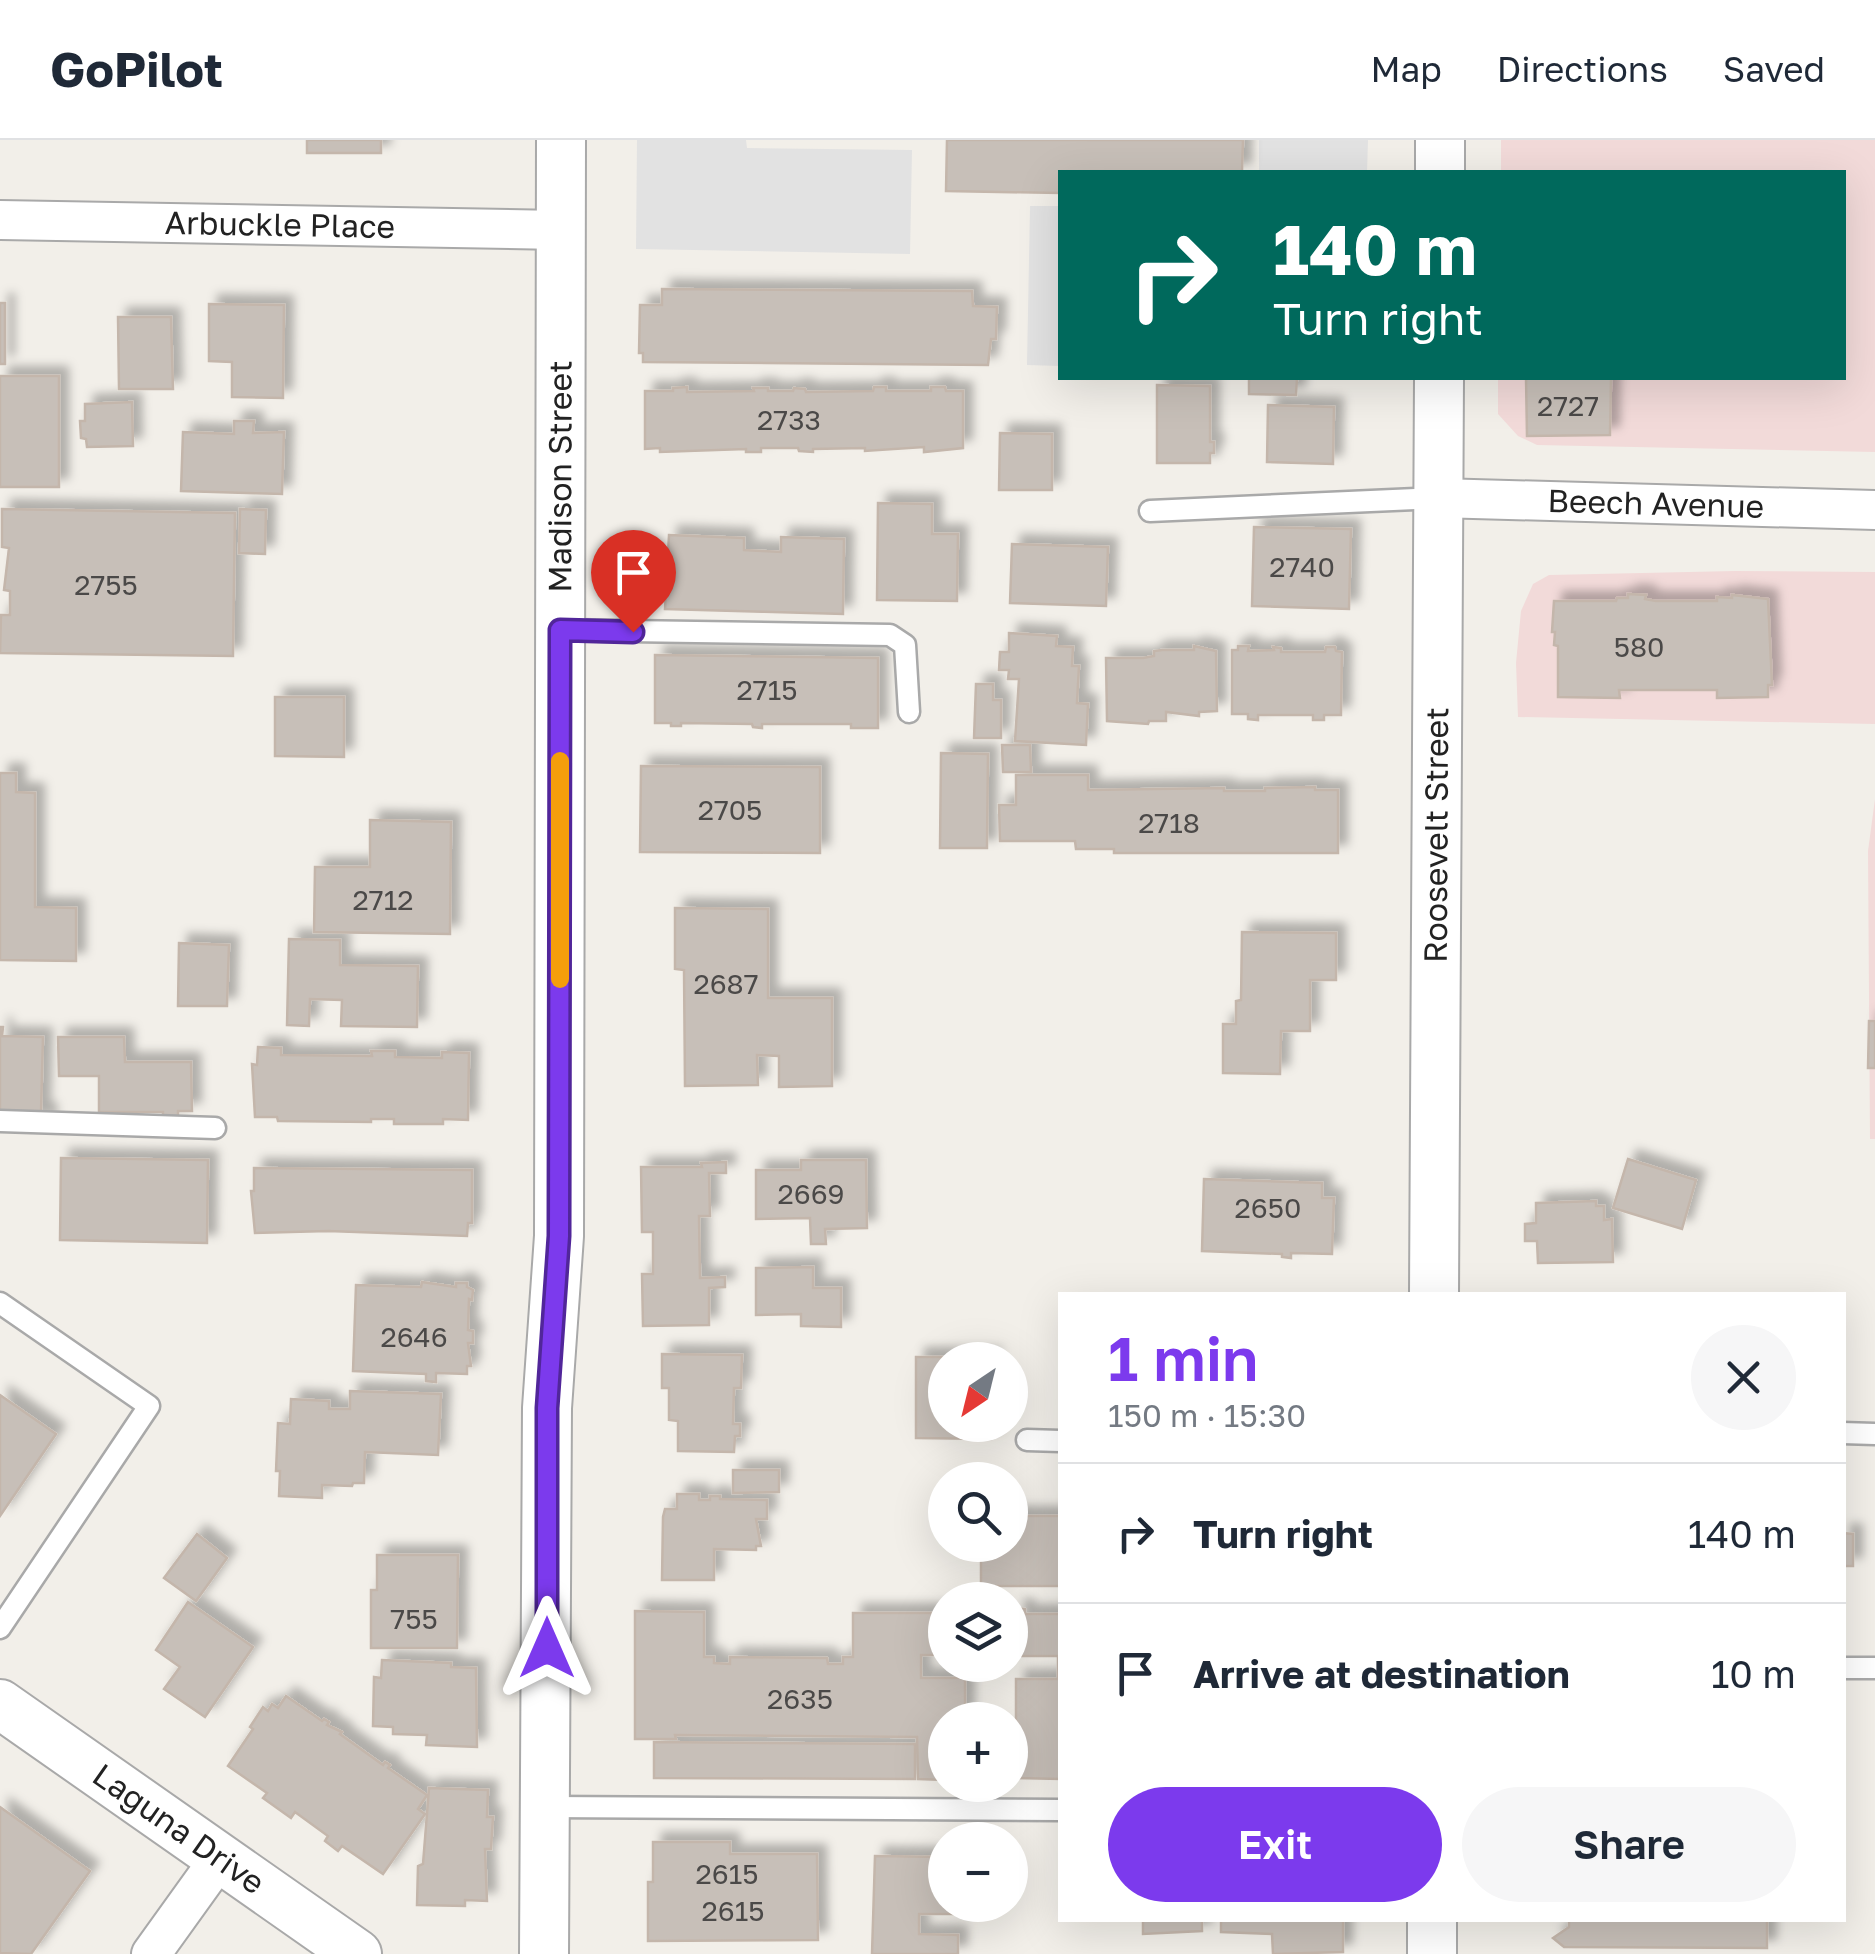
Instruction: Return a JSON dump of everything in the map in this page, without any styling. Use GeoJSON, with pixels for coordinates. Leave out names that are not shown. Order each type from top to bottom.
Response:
{"type":"FeatureCollection","features":[{"type":"Feature","properties":{"kind":"street","name":"Madison Street"},"geometry":{"type":"LineString","coordinates":[[544,1954],[547,1408],[559,1236],[561,140]]}},
{"type":"Feature","properties":{"kind":"street"},"geometry":{"type":"LineString","coordinates":[[1440,140],[1440,170]]}},
{"type":"Feature","properties":{"kind":"street","name":"Arbuckle Place"},"geometry":{"type":"LineString","coordinates":[[0,220],[560,230]]}},
{"type":"Feature","properties":{"kind":"street","name":"Roosevelt Street"},"geometry":{"type":"LineString","coordinates":[[1434,1292],[1438,380]]}},
{"type":"Feature","properties":{"kind":"street","name":"Beech Avenue"},"geometry":{"type":"LineString","coordinates":[[1438,498],[1875,510]]}},
{"type":"Feature","properties":{"kind":"street","name":"Laguna Drive"},"geometry":{"type":"LineString","coordinates":[[0,1704],[357,1954]]}},
{"type":"Feature","properties":{"kind":"street"},"geometry":{"type":"LineString","coordinates":[[151,1954],[220,1858]]}},
{"type":"Feature","properties":{"kind":"street"},"geometry":{"type":"LineString","coordinates":[[1432,1922],[1432,1954]]}},
{"type":"Feature","properties":{"kind":"lane"},"geometry":{"type":"LineString","coordinates":[[1150,511],[1438,498]]}},
{"type":"Feature","properties":{"kind":"lane"},"geometry":{"type":"LineString","coordinates":[[560,630],[890,634],[906,646],[909,712]]}},
{"type":"Feature","properties":{"kind":"lane"},"geometry":{"type":"LineString","coordinates":[[0,1121],[216,1128]]}},
{"type":"Feature","properties":{"kind":"lane"},"geometry":{"type":"LineString","coordinates":[[0,1303],[148,1406],[0,1628]]}},
{"type":"Feature","properties":{"kind":"lane"},"geometry":{"type":"LineString","coordinates":[[1846,1433],[1875,1434]]}},
{"type":"Feature","properties":{"kind":"lane"},"geometry":{"type":"LineString","coordinates":[[1028,1440],[1058,1441]]}},
{"type":"Feature","properties":{"kind":"lane"},"geometry":{"type":"LineString","coordinates":[[1846,1668],[1875,1668]]}},
{"type":"Feature","properties":{"kind":"lane"},"geometry":{"type":"LineString","coordinates":[[546,1807],[1058,1810]]}},
{"type":"Feature","properties":{"kind":"shaded area"},"geometry":{"type":"Polygon","coordinates":[[[637,140],[746,140],[747,148],[912,150],[910,254],[636,249],[637,140]]]}},
{"type":"Feature","properties":{"kind":"shaded area"},"geometry":{"type":"Polygon","coordinates":[[[1259,140],[1368,140],[1367,170],[1259,170],[1259,140]]]}},
{"type":"Feature","properties":{"kind":"shaded area"},"geometry":{"type":"Polygon","coordinates":[[[1501,140],[1875,140],[1875,452],[1537,445],[1518,436],[1498,414],[1498,380],[1846,380],[1846,170],[1501,170],[1501,140]]]}},
{"type":"Feature","properties":{"kind":"shaded area"},"geometry":{"type":"Polygon","coordinates":[[[1030,206],[1058,206],[1058,366],[1027,365],[1030,206]]]}},
{"type":"Feature","properties":{"kind":"shaded area"},"geometry":{"type":"Polygon","coordinates":[[[1875,572],[1875,724],[1518,717],[1516,663],[1521,611],[1533,584],[1549,575],[1875,572]]]}},
{"type":"Feature","properties":{"kind":"shaded area"},"geometry":{"type":"Polygon","coordinates":[[[1875,799],[1875,1139],[1870,1139],[1868,851],[1875,799]]]}},
{"type":"Feature","properties":{"kind":"building"},"geometry":{"type":"Polygon","coordinates":[[[307,140],[381,140],[381,153],[307,153],[307,140]]]}},
{"type":"Feature","properties":{"kind":"building"},"geometry":{"type":"Polygon","coordinates":[[[947,140],[1243,140],[1242,170],[1058,170],[1058,193],[946,191],[947,140]]]}},
{"type":"Feature","properties":{"kind":"building"},"geometry":{"type":"Polygon","coordinates":[[[662,289],[972,291],[973,306],[997,307],[996,339],[991,339],[988,365],[643,362],[643,353],[639,353],[640,305],[662,305],[662,289]]]}},
{"type":"Feature","properties":{"kind":"building"},"geometry":{"type":"Polygon","coordinates":[[[0,303],[5,303],[5,364],[0,364],[0,303]]]}},
{"type":"Feature","properties":{"kind":"building"},"geometry":{"type":"Polygon","coordinates":[[[209,304],[284,305],[283,398],[232,397],[232,362],[209,361],[209,304]]]}},
{"type":"Feature","properties":{"kind":"building"},"geometry":{"type":"Polygon","coordinates":[[[118,317],[171,317],[173,389],[119,389],[118,317]]]}},
{"type":"Feature","properties":{"kind":"building"},"geometry":{"type":"Polygon","coordinates":[[[0,376],[59,376],[59,487],[0,487],[0,376]]]}},
{"type":"Feature","properties":{"kind":"building"},"geometry":{"type":"Polygon","coordinates":[[[1249,380],[1297,380],[1296,395],[1249,394],[1249,380]]]}},
{"type":"Feature","properties":{"kind":"building"},"geometry":{"type":"Polygon","coordinates":[[[1526,380],[1611,380],[1610,435],[1527,436],[1526,380]]]}},
{"type":"Feature","properties":{"kind":"building"},"geometry":{"type":"Polygon","coordinates":[[[1157,385],[1210,386],[1210,442],[1214,442],[1214,453],[1210,453],[1210,463],[1157,463],[1157,385]]]}},
{"type":"Feature","properties":{"kind":"building"},"geometry":{"type":"Polygon","coordinates":[[[687,387],[687,392],[794,388],[806,392],[873,391],[874,387],[886,387],[886,391],[931,391],[931,387],[945,387],[946,391],[963,391],[963,448],[924,452],[924,447],[813,452],[798,448],[761,448],[761,452],[645,449],[645,391],[687,387]]]}},
{"type":"Feature","properties":{"kind":"building"},"geometry":{"type":"Polygon","coordinates":[[[132,402],[133,446],[87,447],[86,439],[81,438],[80,421],[85,421],[85,404],[132,402]]]}},
{"type":"Feature","properties":{"kind":"building"},"geometry":{"type":"Polygon","coordinates":[[[1268,405],[1334,407],[1333,464],[1267,462],[1268,405]]]}},
{"type":"Feature","properties":{"kind":"building"},"geometry":{"type":"Polygon","coordinates":[[[234,421],[254,421],[253,433],[284,432],[282,494],[181,491],[183,432],[234,434],[234,421]]]}},
{"type":"Feature","properties":{"kind":"building"},"geometry":{"type":"Polygon","coordinates":[[[1000,433],[1052,434],[1052,490],[999,490],[1000,433]]]}},
{"type":"Feature","properties":{"kind":"building"},"geometry":{"type":"Polygon","coordinates":[[[878,503],[932,504],[932,534],[958,534],[957,601],[877,600],[878,503]]]}},
{"type":"Feature","properties":{"kind":"building"},"geometry":{"type":"Polygon","coordinates":[[[2,509],[235,513],[233,656],[0,653],[1,615],[10,615],[10,591],[4,590],[9,548],[2,547],[2,509]]]}},
{"type":"Feature","properties":{"kind":"building"},"geometry":{"type":"Polygon","coordinates":[[[240,509],[266,510],[265,554],[239,553],[240,509]]]}},
{"type":"Feature","properties":{"kind":"building"},"geometry":{"type":"Polygon","coordinates":[[[1254,527],[1351,529],[1349,609],[1252,606],[1254,527]]]}},
{"type":"Feature","properties":{"kind":"building"},"geometry":{"type":"Polygon","coordinates":[[[669,535],[744,538],[744,550],[781,552],[781,537],[844,539],[843,614],[665,609],[669,535]]]}},
{"type":"Feature","properties":{"kind":"building"},"geometry":{"type":"Polygon","coordinates":[[[1012,544],[1108,547],[1106,606],[1010,603],[1012,544]]]}},
{"type":"Feature","properties":{"kind":"building"},"geometry":{"type":"Polygon","coordinates":[[[1628,594],[1646,595],[1645,599],[1656,601],[1717,601],[1717,597],[1732,595],[1768,599],[1772,685],[1768,685],[1768,697],[1717,698],[1717,690],[1619,690],[1620,698],[1558,697],[1558,646],[1554,645],[1552,632],[1554,601],[1616,601],[1628,598],[1628,594]]]}},
{"type":"Feature","properties":{"kind":"building"},"geometry":{"type":"Polygon","coordinates":[[[1009,633],[1057,636],[1056,646],[1073,647],[1072,666],[1079,666],[1077,703],[1088,704],[1086,745],[1015,741],[1019,679],[1008,679],[1009,670],[999,670],[1000,652],[1009,652],[1009,633]]]}},
{"type":"Feature","properties":{"kind":"building"},"geometry":{"type":"Polygon","coordinates":[[[1194,646],[1216,651],[1217,711],[1199,712],[1199,716],[1166,712],[1166,721],[1148,724],[1107,721],[1106,658],[1143,658],[1154,656],[1154,651],[1194,650],[1194,646]]]}},
{"type":"Feature","properties":{"kind":"building"},"geometry":{"type":"Polygon","coordinates":[[[1238,646],[1249,646],[1248,651],[1281,648],[1281,652],[1325,652],[1326,647],[1335,647],[1342,652],[1341,715],[1313,720],[1313,715],[1258,715],[1258,720],[1248,719],[1248,714],[1232,714],[1232,650],[1238,650],[1238,646]]]}},
{"type":"Feature","properties":{"kind":"building"},"geometry":{"type":"Polygon","coordinates":[[[655,655],[878,658],[878,728],[851,728],[851,724],[762,724],[762,728],[752,724],[655,723],[655,655]]]}},
{"type":"Feature","properties":{"kind":"building"},"geometry":{"type":"Polygon","coordinates":[[[976,684],[993,684],[993,700],[1001,700],[1001,738],[974,738],[976,684]]]}},
{"type":"Feature","properties":{"kind":"building"},"geometry":{"type":"Polygon","coordinates":[[[275,697],[344,697],[344,757],[275,756],[275,697]]]}},
{"type":"Feature","properties":{"kind":"building"},"geometry":{"type":"Polygon","coordinates":[[[1002,745],[1030,745],[1031,772],[1003,772],[1002,745]]]}},
{"type":"Feature","properties":{"kind":"building"},"geometry":{"type":"Polygon","coordinates":[[[941,753],[988,754],[987,848],[940,848],[941,753]]]}},
{"type":"Feature","properties":{"kind":"building"},"geometry":{"type":"Polygon","coordinates":[[[641,766],[820,767],[820,853],[640,852],[641,766]]]}},
{"type":"Feature","properties":{"kind":"building"},"geometry":{"type":"Polygon","coordinates":[[[0,773],[16,773],[16,792],[35,793],[35,907],[76,908],[76,961],[0,960],[0,773]]]}},
{"type":"Feature","properties":{"kind":"building"},"geometry":{"type":"Polygon","coordinates":[[[1016,775],[1088,775],[1088,790],[1338,790],[1338,853],[1114,853],[1114,849],[1076,849],[1075,841],[1000,841],[999,805],[1016,805],[1016,775]]]}},
{"type":"Feature","properties":{"kind":"building"},"geometry":{"type":"Polygon","coordinates":[[[370,820],[451,822],[450,934],[314,932],[315,867],[370,867],[370,820]]]}},
{"type":"Feature","properties":{"kind":"building"},"geometry":{"type":"Polygon","coordinates":[[[675,908],[768,909],[768,998],[832,998],[832,1086],[779,1087],[779,1056],[757,1055],[758,1085],[685,1086],[684,970],[675,969],[675,908]]]}},
{"type":"Feature","properties":{"kind":"building"},"geometry":{"type":"Polygon","coordinates":[[[1242,932],[1336,933],[1336,980],[1310,980],[1310,1031],[1281,1031],[1280,1074],[1223,1073],[1223,1024],[1236,1024],[1236,1001],[1241,1000],[1242,932]]]}},
{"type":"Feature","properties":{"kind":"building"},"geometry":{"type":"Polygon","coordinates":[[[289,939],[340,940],[340,965],[418,966],[417,1027],[341,1026],[342,1000],[310,999],[309,1026],[287,1025],[289,939]]]}},
{"type":"Feature","properties":{"kind":"building"},"geometry":{"type":"Polygon","coordinates":[[[179,943],[229,945],[227,1006],[178,1006],[179,943]]]}},
{"type":"Feature","properties":{"kind":"building"},"geometry":{"type":"Polygon","coordinates":[[[1869,1021],[1875,1021],[1875,1068],[1868,1068],[1869,1021]]]}},
{"type":"Feature","properties":{"kind":"building"},"geometry":{"type":"Polygon","coordinates":[[[0,1027],[2,1036],[43,1037],[41,1112],[47,1112],[48,1123],[0,1121],[0,1027]]]}},
{"type":"Feature","properties":{"kind":"building"},"geometry":{"type":"Polygon","coordinates":[[[58,1037],[124,1037],[125,1062],[191,1062],[192,1111],[178,1111],[178,1118],[163,1118],[163,1112],[99,1112],[99,1076],[59,1076],[58,1037]]]}},
{"type":"Feature","properties":{"kind":"building"},"geometry":{"type":"Polygon","coordinates":[[[258,1047],[281,1048],[281,1055],[372,1056],[371,1051],[395,1051],[395,1057],[442,1058],[442,1052],[469,1053],[468,1120],[394,1124],[394,1119],[278,1121],[277,1117],[255,1117],[252,1064],[257,1065],[258,1047]]]}},
{"type":"Feature","properties":{"kind":"building"},"geometry":{"type":"Polygon","coordinates":[[[61,1158],[208,1160],[207,1243],[60,1240],[61,1158]]]}},
{"type":"Feature","properties":{"kind":"building"},"geometry":{"type":"Polygon","coordinates":[[[1628,1159],[1696,1180],[1682,1229],[1613,1208],[1628,1159]]]}},
{"type":"Feature","properties":{"kind":"building"},"geometry":{"type":"Polygon","coordinates":[[[801,1160],[866,1160],[867,1228],[825,1229],[826,1244],[811,1244],[810,1218],[756,1219],[756,1170],[801,1170],[801,1160]]]}},
{"type":"Feature","properties":{"kind":"building"},"geometry":{"type":"Polygon","coordinates":[[[726,1162],[726,1173],[709,1173],[710,1216],[699,1216],[700,1278],[725,1277],[725,1287],[709,1288],[709,1325],[643,1326],[642,1274],[653,1274],[653,1232],[642,1232],[641,1167],[702,1167],[701,1163],[726,1162]]]}},
{"type":"Feature","properties":{"kind":"building"},"geometry":{"type":"Polygon","coordinates":[[[254,1168],[472,1170],[472,1223],[468,1223],[467,1236],[328,1231],[255,1233],[251,1191],[254,1168]]]}},
{"type":"Feature","properties":{"kind":"building"},"geometry":{"type":"Polygon","coordinates":[[[1204,1179],[1322,1183],[1322,1198],[1334,1198],[1332,1254],[1291,1253],[1291,1258],[1282,1254],[1202,1251],[1204,1179]]]}},
{"type":"Feature","properties":{"kind":"building"},"geometry":{"type":"Polygon","coordinates":[[[1596,1201],[1596,1206],[1604,1206],[1604,1220],[1612,1219],[1613,1262],[1538,1263],[1537,1241],[1525,1241],[1525,1224],[1536,1223],[1536,1203],[1596,1201]]]}},
{"type":"Feature","properties":{"kind":"building"},"geometry":{"type":"Polygon","coordinates":[[[813,1267],[813,1288],[841,1288],[841,1327],[801,1326],[801,1314],[756,1315],[756,1268],[813,1267]]]}},
{"type":"Feature","properties":{"kind":"building"},"geometry":{"type":"Polygon","coordinates":[[[422,1282],[456,1287],[456,1283],[467,1283],[473,1290],[468,1330],[473,1331],[473,1343],[468,1343],[471,1366],[467,1366],[467,1374],[436,1373],[436,1382],[426,1381],[426,1374],[353,1371],[356,1285],[421,1287],[422,1282]]]}},
{"type":"Feature","properties":{"kind":"building"},"geometry":{"type":"Polygon","coordinates":[[[662,1354],[742,1355],[741,1388],[734,1388],[733,1424],[740,1424],[740,1436],[735,1436],[734,1452],[678,1451],[678,1421],[669,1420],[669,1388],[662,1388],[662,1354]]]}},
{"type":"Feature","properties":{"kind":"building"},"geometry":{"type":"Polygon","coordinates":[[[916,1357],[928,1357],[928,1438],[916,1438],[916,1357]]]}},
{"type":"Feature","properties":{"kind":"building"},"geometry":{"type":"Polygon","coordinates":[[[350,1391],[441,1394],[438,1455],[365,1452],[364,1483],[322,1485],[322,1498],[279,1496],[278,1423],[290,1424],[291,1399],[329,1401],[329,1409],[350,1409],[350,1391]]]}},
{"type":"Feature","properties":{"kind":"building"},"geometry":{"type":"Polygon","coordinates":[[[0,1395],[56,1434],[0,1516],[0,1395]]]}},
{"type":"Feature","properties":{"kind":"building"},"geometry":{"type":"Polygon","coordinates":[[[733,1470],[779,1470],[779,1492],[733,1493],[733,1470]]]}},
{"type":"Feature","properties":{"kind":"building"},"geometry":{"type":"Polygon","coordinates":[[[677,1494],[699,1494],[699,1500],[720,1496],[767,1500],[767,1519],[756,1519],[761,1546],[756,1546],[756,1550],[714,1549],[714,1580],[662,1580],[663,1517],[665,1509],[677,1509],[677,1494]]]}},
{"type":"Feature","properties":{"kind":"building"},"geometry":{"type":"Polygon","coordinates":[[[1028,1516],[1058,1516],[1058,1586],[981,1582],[981,1562],[1028,1562],[1028,1516]]]}},
{"type":"Feature","properties":{"kind":"building"},"geometry":{"type":"Polygon","coordinates":[[[1846,1533],[1853,1534],[1853,1566],[1846,1566],[1846,1533]]]}},
{"type":"Feature","properties":{"kind":"building"},"geometry":{"type":"Polygon","coordinates":[[[197,1534],[227,1558],[196,1601],[164,1578],[197,1534]]]}},
{"type":"Feature","properties":{"kind":"building"},"geometry":{"type":"Polygon","coordinates":[[[377,1555],[458,1555],[457,1648],[371,1648],[371,1590],[377,1590],[377,1555]]]}},
{"type":"Feature","properties":{"kind":"building"},"geometry":{"type":"Polygon","coordinates":[[[188,1602],[253,1647],[205,1717],[164,1689],[180,1667],[156,1650],[188,1602]]]}},
{"type":"Feature","properties":{"kind":"building"},"geometry":{"type":"Polygon","coordinates":[[[635,1611],[704,1612],[704,1657],[714,1657],[714,1663],[730,1664],[730,1657],[827,1658],[828,1664],[843,1664],[843,1657],[853,1657],[853,1613],[928,1613],[928,1655],[921,1655],[921,1678],[928,1678],[928,1682],[965,1682],[965,1702],[928,1702],[928,1779],[918,1779],[917,1737],[675,1735],[676,1739],[635,1739],[635,1611]]]}},
{"type":"Feature","properties":{"kind":"building"},"geometry":{"type":"Polygon","coordinates":[[[1028,1614],[1058,1614],[1058,1656],[1028,1656],[1028,1614]]]}},
{"type":"Feature","properties":{"kind":"building"},"geometry":{"type":"Polygon","coordinates":[[[382,1660],[476,1668],[477,1747],[426,1745],[427,1735],[393,1734],[393,1727],[373,1726],[374,1677],[381,1678],[382,1660]]]}},
{"type":"Feature","properties":{"kind":"building"},"geometry":{"type":"Polygon","coordinates":[[[1058,1679],[1058,1779],[1028,1778],[1028,1702],[1016,1702],[1016,1682],[1058,1679]]]}},
{"type":"Feature","properties":{"kind":"building"},"geometry":{"type":"Polygon","coordinates":[[[286,1696],[329,1722],[327,1725],[342,1732],[383,1765],[390,1765],[388,1768],[427,1795],[418,1809],[425,1814],[383,1874],[342,1846],[338,1851],[325,1841],[328,1836],[295,1812],[291,1818],[263,1798],[267,1793],[228,1766],[263,1707],[268,1711],[272,1704],[278,1708],[286,1696]]]}},
{"type":"Feature","properties":{"kind":"building"},"geometry":{"type":"Polygon","coordinates":[[[654,1742],[915,1744],[915,1779],[654,1778],[654,1742]]]}},
{"type":"Feature","properties":{"kind":"building"},"geometry":{"type":"Polygon","coordinates":[[[429,1788],[488,1790],[487,1817],[493,1817],[491,1849],[485,1849],[487,1901],[465,1900],[465,1906],[417,1905],[429,1788]]]}},
{"type":"Feature","properties":{"kind":"building"},"geometry":{"type":"Polygon","coordinates":[[[0,1807],[90,1871],[31,1954],[0,1953],[0,1807]]]}},
{"type":"Feature","properties":{"kind":"building"},"geometry":{"type":"Polygon","coordinates":[[[653,1842],[730,1842],[730,1854],[817,1854],[818,1940],[648,1941],[653,1842]]]}},
{"type":"Feature","properties":{"kind":"building"},"geometry":{"type":"Polygon","coordinates":[[[875,1856],[928,1857],[928,1914],[919,1914],[919,1934],[958,1935],[958,1954],[872,1954],[875,1856]]]}},
{"type":"Feature","properties":{"kind":"building"},"geometry":{"type":"Polygon","coordinates":[[[1143,1922],[1202,1922],[1202,1931],[1143,1934],[1143,1922]]]}},
{"type":"Feature","properties":{"kind":"building"},"geometry":{"type":"Polygon","coordinates":[[[1221,1922],[1343,1922],[1343,1952],[1273,1954],[1272,1934],[1221,1932],[1221,1922]]]}},
{"type":"Feature","properties":{"kind":"building"},"geometry":{"type":"Polygon","coordinates":[[[1569,1922],[1767,1922],[1767,1948],[1564,1947],[1553,1938],[1569,1927],[1569,1922]]]}},
{"type":"Feature","properties":{"kind":"slow traffic"},"geometry":{"type":"LineString","coordinates":[[560,761],[560,979]]}},
{"type":"Feature","properties":{"kind":"route"},"geometry":{"type":"LineString","coordinates":[[547,1648],[547,1408],[559,1236],[560,630],[633,632]]}}]}
